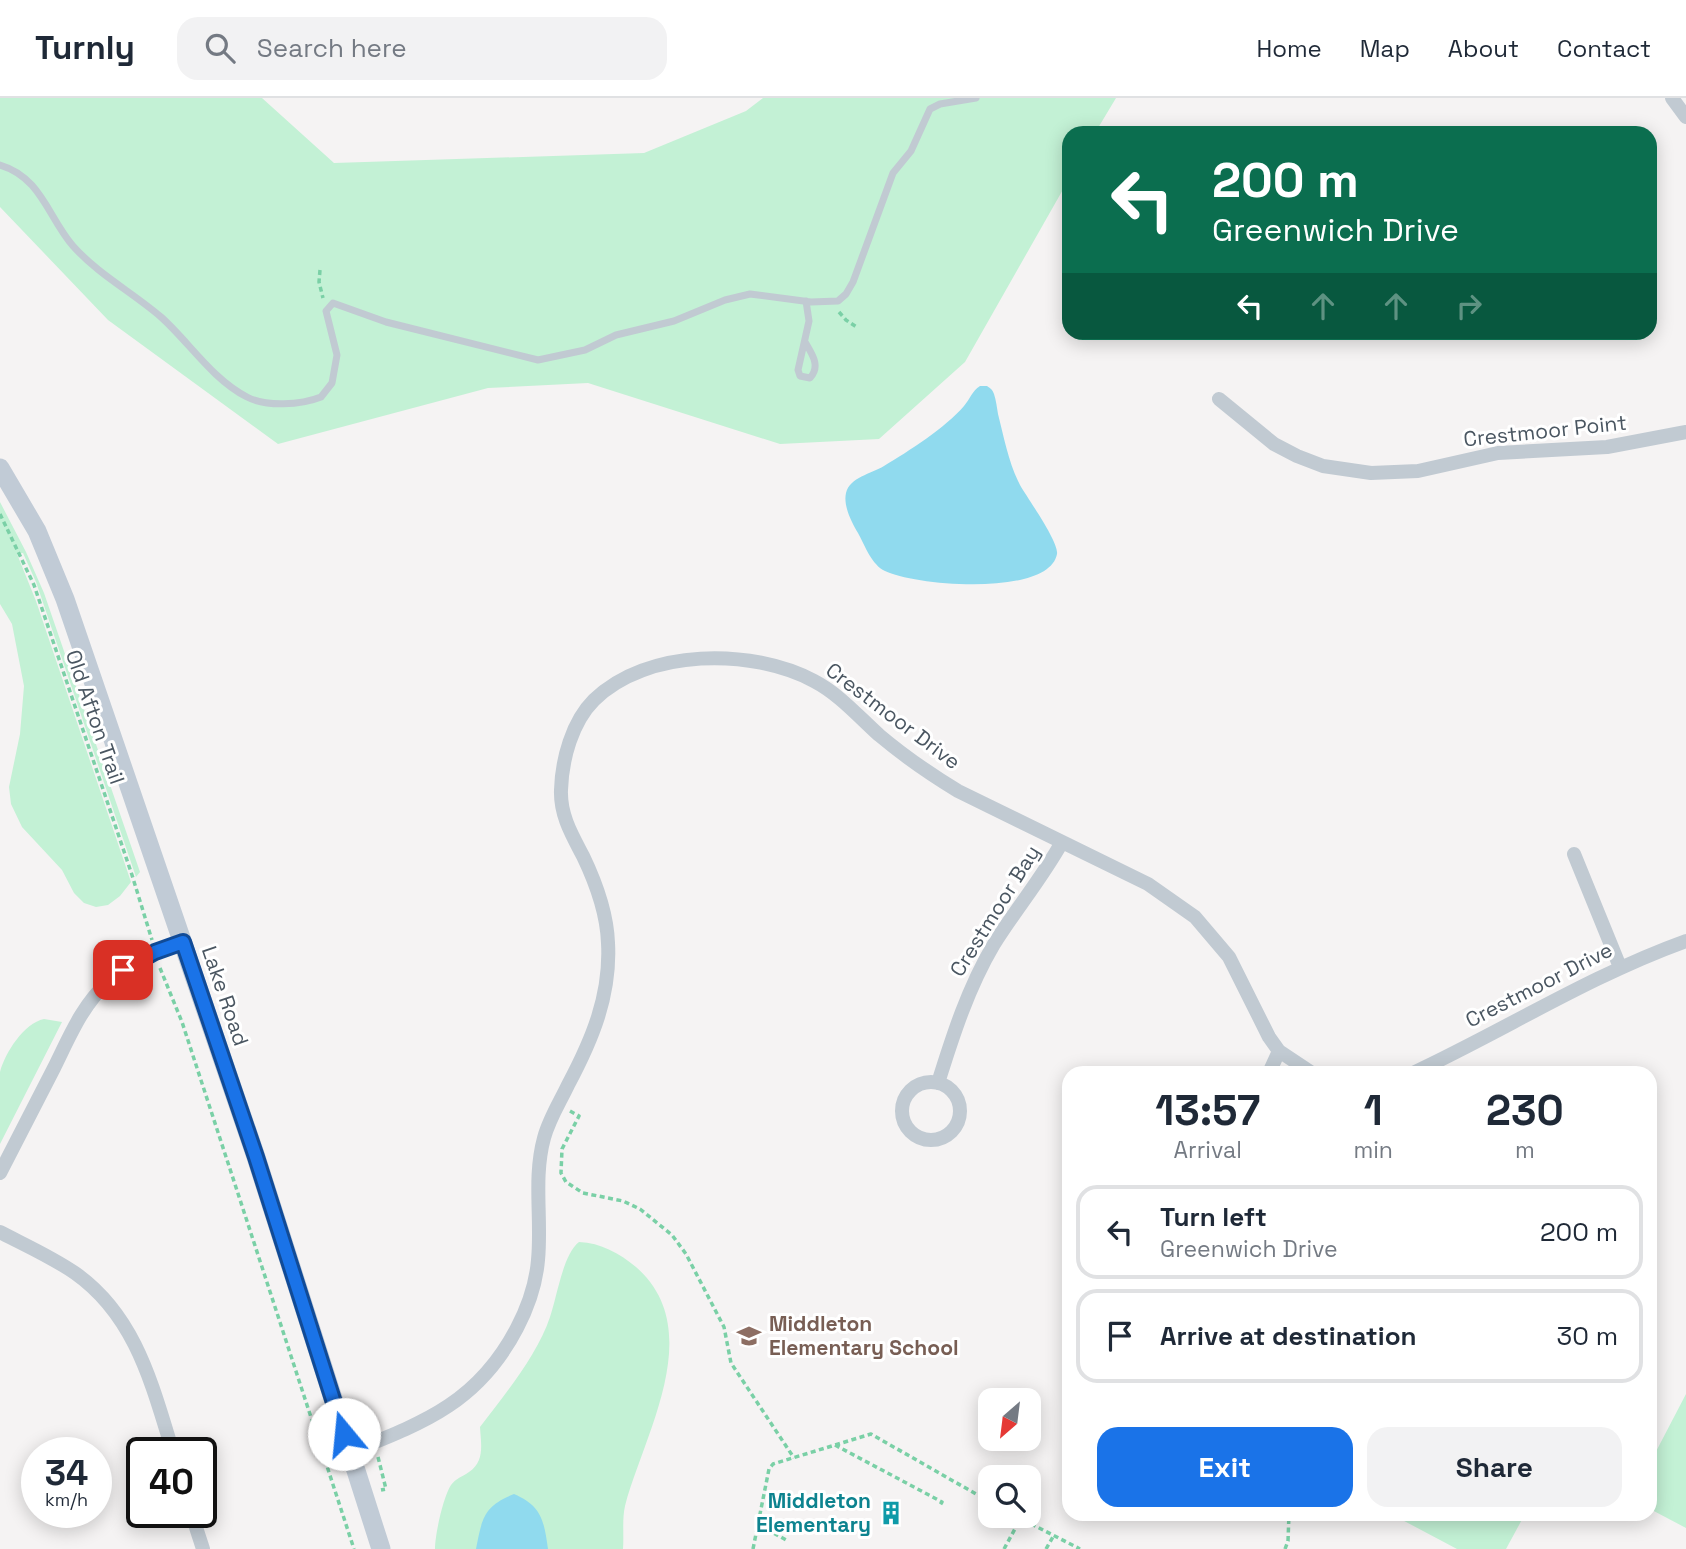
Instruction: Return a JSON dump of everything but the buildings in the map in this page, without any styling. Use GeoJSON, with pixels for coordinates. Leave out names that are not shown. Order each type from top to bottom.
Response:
{"type":"FeatureCollection","features":[{"type":"Feature","properties":{"kind":"street"},"geometry":{"type":"LineString","coordinates":[[1672,98],[1686,117]]}},
{"type":"Feature","properties":{"kind":"street","name":"Crestmoor Point"},"geometry":{"type":"LineString","coordinates":[[1219,399],[1274,444],[1297,456],[1323,466],[1371,473],[1418,471],[1498,453],[1607,447],[1686,432]]}},
{"type":"Feature","properties":{"kind":"street","name":"Lake Road"},"geometry":{"type":"LineString","coordinates":[[0,468],[34,525],[59,582],[256,1157],[381,1549]]}},
{"type":"Feature","properties":{"kind":"street","name":"Crestmoor Drive"},"geometry":{"type":"LineString","coordinates":[[350,1451],[415,1426],[459,1400],[479,1382],[511,1340],[534,1287],[538,1261],[539,1157],[544,1134],[597,1025],[608,970],[604,911],[564,815],[562,773],[567,748],[577,724],[593,701],[614,684],[637,673],[665,664],[721,658],[774,664],[818,683],[907,758],[932,775],[958,791],[1148,884],[1195,917],[1229,957],[1269,1037],[1279,1051],[1302,1066]]}},
{"type":"Feature","properties":{"kind":"street","name":"Crestmoor Bay"},"geometry":{"type":"LineString","coordinates":[[938,1083],[955,1027],[978,975],[994,945],[1033,890],[1062,842]]}},
{"type":"Feature","properties":{"kind":"street"},"geometry":{"type":"LineString","coordinates":[[1574,854],[1620,967]]}},
{"type":"Feature","properties":{"kind":"street"},"geometry":{"type":"LineString","coordinates":[[0,1173],[92,999],[123,970],[155,952],[183,942]]}},
{"type":"Feature","properties":{"kind":"street","name":"Crestmoor Drive"},"geometry":{"type":"LineString","coordinates":[[1426,1066],[1571,990],[1620,967],[1686,942]]}},
{"type":"Feature","properties":{"kind":"street"},"geometry":{"type":"LineString","coordinates":[[1272,1066],[1279,1051]]}},
{"type":"Feature","properties":{"kind":"street"},"geometry":{"type":"LineString","coordinates":[[938,1083],[953,1092],[960,1109],[959,1118],[956,1126],[942,1138],[925,1139],[908,1128],[902,1109],[910,1091],[918,1085],[938,1083]]}},
{"type":"Feature","properties":{"kind":"street"},"geometry":{"type":"LineString","coordinates":[[0,1231],[71,1270],[112,1307],[129,1330],[143,1359],[168,1437]]}},
{"type":"Feature","properties":{"kind":"street"},"geometry":{"type":"LineString","coordinates":[[196,1528],[203,1549]]}},
{"type":"Feature","properties":{"kind":"lane"},"geometry":{"type":"LineString","coordinates":[[0,164],[21,174],[33,184],[70,243],[83,257],[160,317],[214,371],[248,397],[267,402],[293,402],[313,400],[327,392],[332,383],[337,355],[326,317],[327,307],[332,303],[386,322],[465,340],[521,358],[538,360],[555,359],[584,350],[616,335],[674,321],[750,293],[833,302],[846,294],[853,282],[893,173],[911,151],[930,109],[940,104],[976,98]]}},
{"type":"Feature","properties":{"kind":"lane"},"geometry":{"type":"LineString","coordinates":[[805,342],[809,321],[806,301]]}},
{"type":"Feature","properties":{"kind":"path"},"geometry":{"type":"LineString","coordinates":[[320,270],[320,290],[327,307]]}},
{"type":"Feature","properties":{"kind":"path"},"geometry":{"type":"LineString","coordinates":[[833,302],[843,317],[858,328]]}},
{"type":"Feature","properties":{"kind":"path","name":"Old Afton Trail"},"geometry":{"type":"LineString","coordinates":[[0,514],[34,585],[124,849],[150,935]]}},
{"type":"Feature","properties":{"kind":"path"},"geometry":{"type":"LineString","coordinates":[[160,971],[183,1022],[354,1549]]}},
{"type":"Feature","properties":{"kind":"path"},"geometry":{"type":"LineString","coordinates":[[579,1116],[562,1149],[561,1173],[566,1182],[583,1193],[623,1201],[640,1209],[671,1235],[686,1254],[723,1327],[730,1363],[794,1458]]}},
{"type":"Feature","properties":{"kind":"path"},"geometry":{"type":"LineString","coordinates":[[752,1549],[769,1469],[773,1464],[871,1434],[978,1495]]}},
{"type":"Feature","properties":{"kind":"path"},"geometry":{"type":"LineString","coordinates":[[374,1442],[386,1489]]}},
{"type":"Feature","properties":{"kind":"path"},"geometry":{"type":"LineString","coordinates":[[835,1445],[942,1502],[939,1507]]}},
{"type":"Feature","properties":{"kind":"path"},"geometry":{"type":"LineString","coordinates":[[889,1481],[892,1476]]}},
{"type":"Feature","properties":{"kind":"path"},"geometry":{"type":"LineString","coordinates":[[1285,1549],[1289,1521]]}},
{"type":"Feature","properties":{"kind":"path"},"geometry":{"type":"LineString","coordinates":[[758,1525],[788,1541]]}},
{"type":"Feature","properties":{"kind":"path"},"geometry":{"type":"LineString","coordinates":[[1004,1549],[1014,1528]]}},
{"type":"Feature","properties":{"kind":"path"},"geometry":{"type":"LineString","coordinates":[[1041,1528],[1080,1549]]}},
{"type":"Feature","properties":{"kind":"path"},"geometry":{"type":"LineString","coordinates":[[1046,1549],[1054,1535]]}},
{"type":"Feature","properties":{"kind":"green space"},"geometry":{"type":"Polygon","coordinates":[[[0,98],[262,98],[334,163],[644,153],[746,111],[763,98],[1116,98],[1099,126],[1062,126],[1062,191],[965,362],[879,439],[780,444],[588,383],[488,388],[278,444],[108,320],[0,207],[0,98]]]}},
{"type":"Feature","properties":{"kind":"green space"},"geometry":{"type":"Polygon","coordinates":[[[0,502],[44,593],[140,872],[136,877],[36,582],[23,553],[17,554],[36,601],[131,882],[120,896],[108,905],[96,907],[84,903],[74,893],[62,870],[22,827],[11,804],[9,787],[20,734],[24,686],[12,624],[0,604],[0,502]]]}},
{"type":"Feature","properties":{"kind":"green space"},"geometry":{"type":"Polygon","coordinates":[[[44,1019],[62,1022],[0,1144],[0,1072],[11,1048],[23,1033],[29,1026],[44,1019]]]}},
{"type":"Feature","properties":{"kind":"green space"},"geometry":{"type":"Polygon","coordinates":[[[579,1242],[595,1244],[609,1250],[636,1267],[657,1292],[667,1321],[669,1351],[665,1383],[625,1506],[623,1549],[435,1549],[440,1516],[448,1491],[455,1481],[478,1463],[481,1452],[480,1427],[520,1374],[537,1346],[550,1317],[569,1256],[579,1242]]]}},
{"type":"Feature","properties":{"kind":"green space"},"geometry":{"type":"Polygon","coordinates":[[[1686,1394],[1686,1528],[1657,1513],[1657,1450],[1686,1394]]]}},
{"type":"Feature","properties":{"kind":"green space"},"geometry":{"type":"Polygon","coordinates":[[[1404,1521],[1521,1521],[1506,1549],[1457,1549],[1404,1521]]]}},
{"type":"Feature","properties":{"kind":"water"},"geometry":{"type":"Polygon","coordinates":[[[980,386],[987,386],[993,392],[1013,468],[1020,485],[1048,531],[1057,554],[1049,568],[1031,577],[1007,582],[950,584],[923,581],[885,571],[873,560],[851,519],[846,503],[848,488],[856,480],[884,466],[937,431],[964,406],[980,386]]]}},
{"type":"Feature","properties":{"kind":"water"},"geometry":{"type":"Polygon","coordinates":[[[514,1494],[536,1509],[545,1530],[548,1549],[476,1549],[482,1522],[490,1509],[514,1494]]]}},
{"type":"Feature","properties":{"kind":"place","name":"Middleton Elementary School"},"geometry":{"type":"Point","coordinates":[749,1336]}},
{"type":"Feature","properties":{"kind":"place","name":"Middleton Elementary"},"geometry":{"type":"Point","coordinates":[891,1513]}},
{"type":"Feature","properties":{"kind":"route"},"geometry":{"type":"LineString","coordinates":[[123,970],[155,952],[183,942],[256,1157],[344,1434]]}}]}
